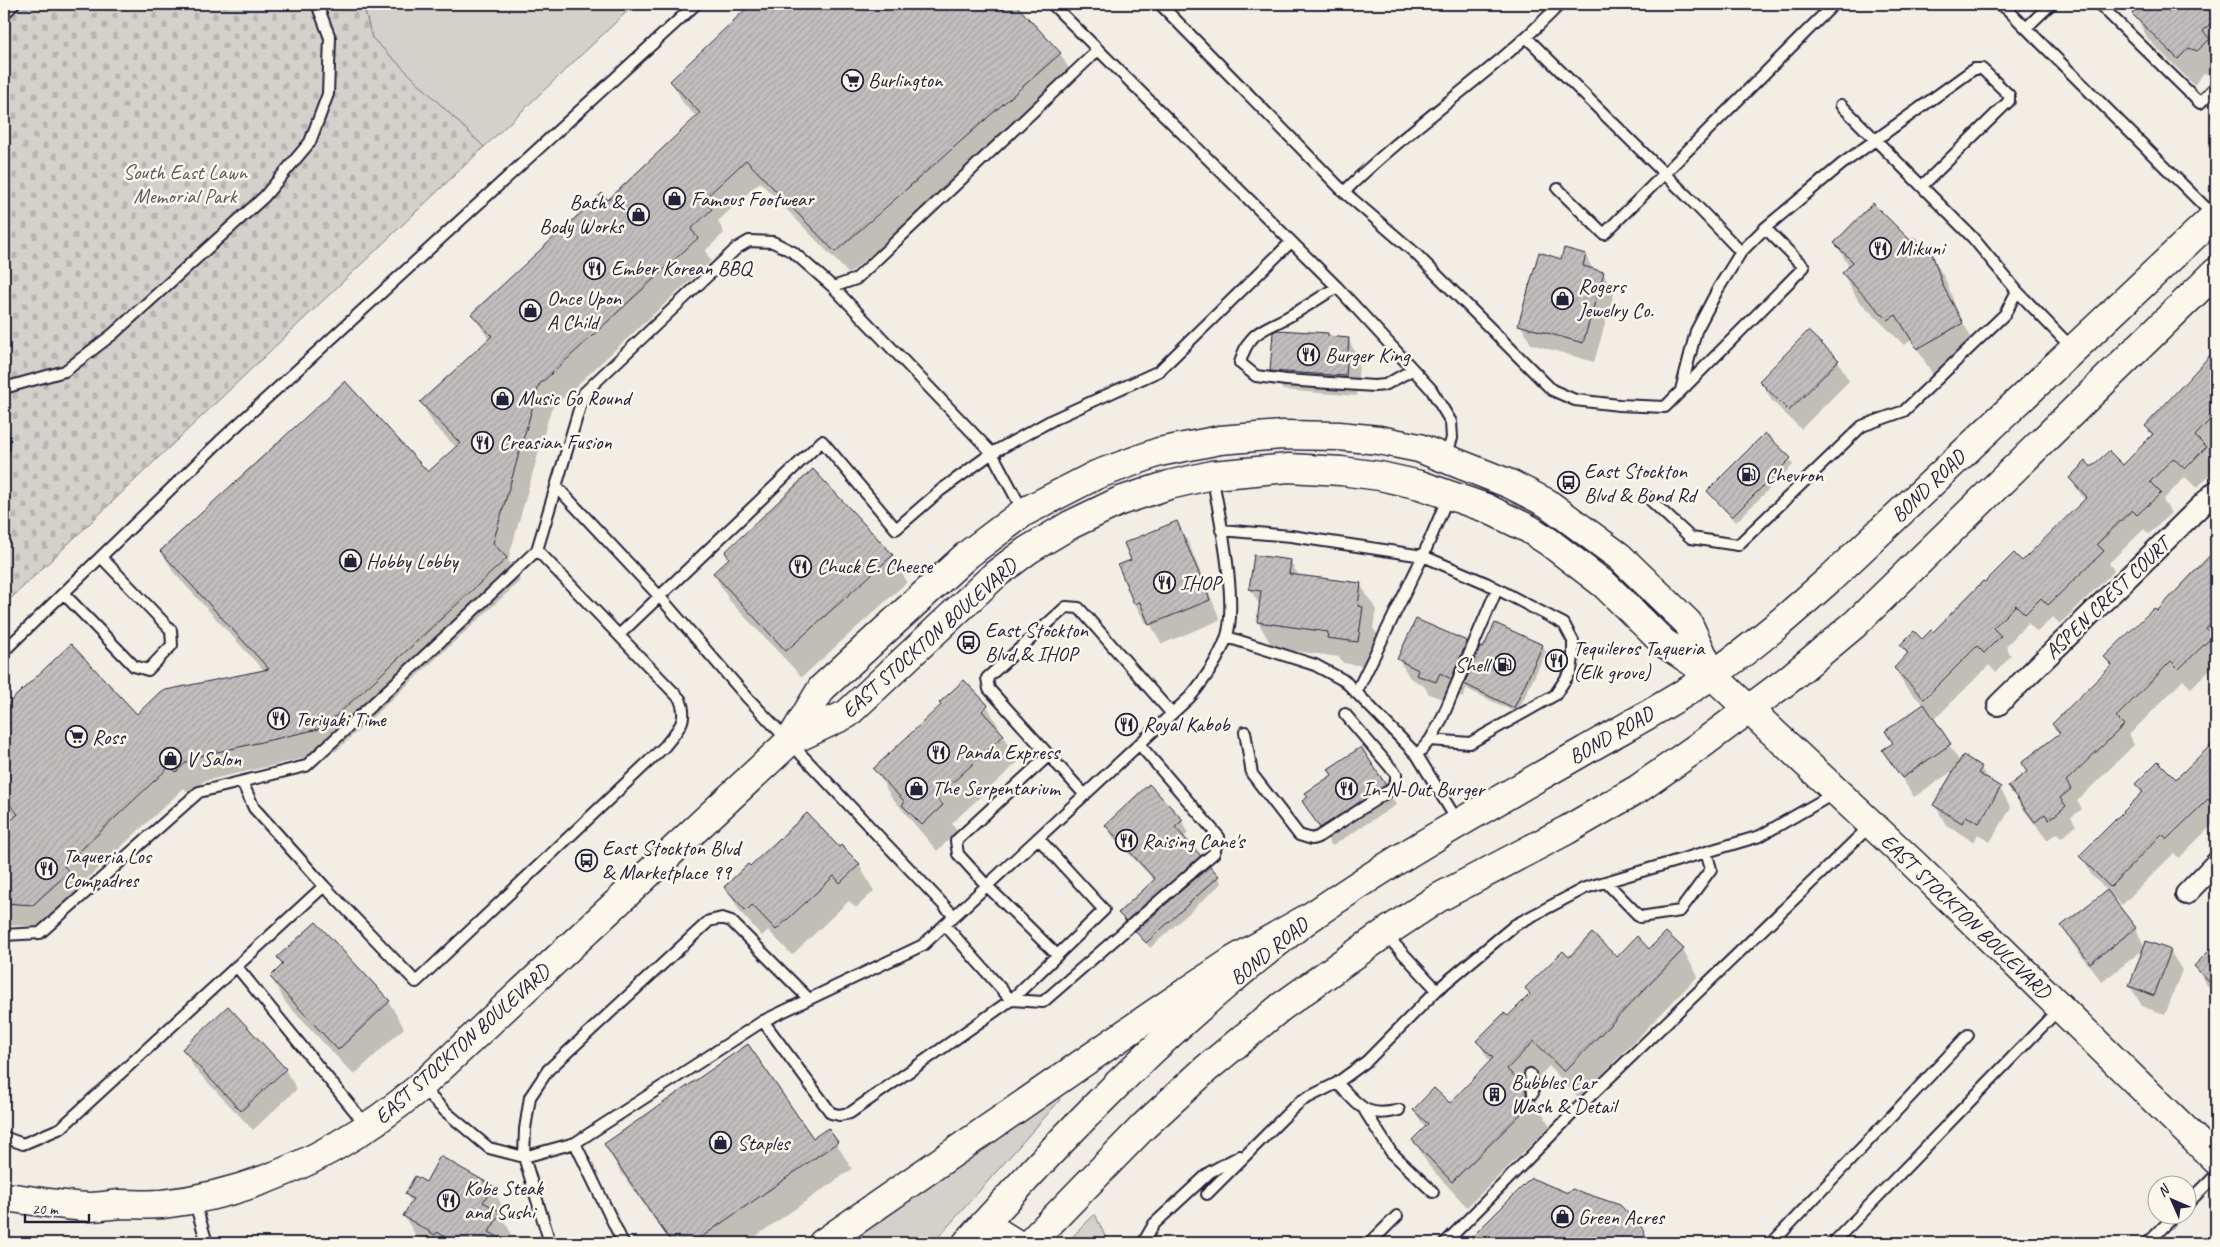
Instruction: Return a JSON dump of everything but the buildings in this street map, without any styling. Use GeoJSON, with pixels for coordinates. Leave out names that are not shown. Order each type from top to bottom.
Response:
{"type":"FeatureCollection","features":[{"type":"Feature","properties":{"kind":"main road","name":"BOND ROAD"},"geometry":{"type":"LineString","coordinates":[[976,1234],[1056,1144],[1177,1027],[1266,951],[1315,914],[1458,823],[1661,707],[1712,675],[1781,623],[2216,216]]}},
{"type":"Feature","properties":{"kind":"main road"},"geometry":{"type":"LineString","coordinates":[[1030,1243],[1144,1126],[1206,1069],[1281,1007],[1438,898],[1567,830],[1638,789],[1748,709],[1855,624],[2216,272]]}},
{"type":"Feature","properties":{"kind":"main road","name":"EAST STOCKTON BOULEVARD"},"geometry":{"type":"LineString","coordinates":[[4,1196],[91,1207],[161,1204],[194,1199],[260,1182],[323,1154],[368,1128],[420,1087],[790,741],[822,688],[947,572],[995,532],[1024,512],[1096,474],[1159,452],[1220,440],[1282,435],[1339,436],[1383,441],[1419,448],[1446,458],[1510,484],[1547,503],[1615,552],[1688,623],[1712,675]]}},
{"type":"Feature","properties":{"kind":"main road"},"geometry":{"type":"LineString","coordinates":[[1212,475],[1220,461],[1234,454],[1292,451],[1358,455],[1383,441]]}},
{"type":"Feature","properties":{"kind":"main road","name":"EAST STOCKTON BOULEVARD"},"geometry":{"type":"LineString","coordinates":[[790,741],[847,714],[996,574],[1028,550],[1070,525],[1120,501],[1168,485],[1212,475],[1288,468],[1341,471],[1380,476],[1448,494],[1486,508],[1529,529],[1549,542],[1605,585],[1664,643],[1712,675],[1872,824],[2216,1160]]}},
{"type":"Feature","properties":{"kind":"main road"},"geometry":{"type":"LineString","coordinates":[[823,1243],[1234,960],[1315,914]]}},
{"type":"Feature","properties":{"kind":"main road"},"geometry":{"type":"LineString","coordinates":[[976,1234],[1015,1243]]}},
{"type":"Feature","properties":{"kind":"street","name":"ASPEN CREST COURT"},"geometry":{"type":"LineString","coordinates":[[1998,705],[2216,491]]}},
{"type":"Feature","properties":{"kind":"street"},"geometry":{"type":"LineString","coordinates":[[2186,894],[2216,863]]}},
{"type":"Feature","properties":{"kind":"lane"},"geometry":{"type":"LineString","coordinates":[[4,14],[14,4]]}},
{"type":"Feature","properties":{"kind":"lane"},"geometry":{"type":"LineString","coordinates":[[4,388],[66,371],[113,334],[264,197],[310,142],[328,94],[330,38],[317,4]]}},
{"type":"Feature","properties":{"kind":"lane"},"geometry":{"type":"LineString","coordinates":[[4,651],[102,558],[220,441],[696,4]]}},
{"type":"Feature","properties":{"kind":"lane"},"geometry":{"type":"LineString","coordinates":[[1052,4],[1336,287],[1431,390],[1451,422],[1452,438],[1446,458]]}},
{"type":"Feature","properties":{"kind":"lane"},"geometry":{"type":"LineString","coordinates":[[1160,4],[1344,192],[1414,252],[1552,390],[1575,400],[1619,405],[1665,407],[1804,267],[1765,228]]}},
{"type":"Feature","properties":{"kind":"lane"},"geometry":{"type":"LineString","coordinates":[[1344,192],[1394,145],[1477,81],[1527,38],[1560,4]]}},
{"type":"Feature","properties":{"kind":"lane"},"geometry":{"type":"LineString","coordinates":[[1558,189],[1604,234],[1834,4]]}},
{"type":"Feature","properties":{"kind":"lane"},"geometry":{"type":"LineString","coordinates":[[1998,4],[2007,9],[2216,216]]}},
{"type":"Feature","properties":{"kind":"lane"},"geometry":{"type":"LineString","coordinates":[[2026,28],[2051,4]]}},
{"type":"Feature","properties":{"kind":"lane"},"geometry":{"type":"LineString","coordinates":[[2099,4],[2200,103],[2216,86]]}},
{"type":"Feature","properties":{"kind":"lane"},"geometry":{"type":"LineString","coordinates":[[1527,38],[1741,252]]}},
{"type":"Feature","properties":{"kind":"lane"},"geometry":{"type":"LineString","coordinates":[[833,287],[856,279],[1098,50]]}},
{"type":"Feature","properties":{"kind":"lane"},"geometry":{"type":"LineString","coordinates":[[1681,391],[1696,331],[1718,289],[1741,252],[1765,228],[1842,164],[1877,141],[1974,69],[1982,68],[2009,95],[2010,101],[1922,186]]}},
{"type":"Feature","properties":{"kind":"lane"},"geometry":{"type":"LineString","coordinates":[[1841,105],[1973,238],[2017,291],[2072,349]]}},
{"type":"Feature","properties":{"kind":"lane"},"geometry":{"type":"LineString","coordinates":[[4,935],[40,933],[199,792],[306,766],[537,550],[584,393],[737,248],[749,241],[773,242],[792,252],[833,287],[992,453],[1024,512]]}},
{"type":"Feature","properties":{"kind":"lane"},"geometry":{"type":"LineString","coordinates":[[619,635],[822,441],[896,529],[941,490],[992,453],[1054,419],[1159,371],[1291,242]]}},
{"type":"Feature","properties":{"kind":"lane"},"geometry":{"type":"LineString","coordinates":[[1336,287],[1291,316],[1271,324],[1257,333],[1244,348],[1240,362],[1256,376],[1374,386],[1385,385],[1412,370]]}},
{"type":"Feature","properties":{"kind":"lane"},"geometry":{"type":"LineString","coordinates":[[1646,496],[1690,538],[1738,545],[1862,426],[1904,411],[2005,314],[2017,291]]}},
{"type":"Feature","properties":{"kind":"lane"},"geometry":{"type":"LineString","coordinates":[[4,439],[4,447]]}},
{"type":"Feature","properties":{"kind":"lane"},"geometry":{"type":"LineString","coordinates":[[420,1087],[446,1112],[489,1148],[524,1156],[575,1143],[763,1021],[923,945],[1190,697],[1213,669],[1227,637],[1231,618],[1229,579],[1212,475]]}},
{"type":"Feature","properties":{"kind":"lane"},"geometry":{"type":"LineString","coordinates":[[556,486],[660,597],[745,695],[954,916]]}},
{"type":"Feature","properties":{"kind":"lane"},"geometry":{"type":"LineString","coordinates":[[1356,693],[1422,556],[1448,494]]}},
{"type":"Feature","properties":{"kind":"lane"},"geometry":{"type":"LineString","coordinates":[[1221,530],[1291,536],[1422,556],[1497,589],[1564,624],[1574,641],[1571,671],[1555,695],[1470,743],[1430,740]]}},
{"type":"Feature","properties":{"kind":"lane"},"geometry":{"type":"LineString","coordinates":[[242,782],[254,808],[324,886],[416,982],[664,746],[680,727],[684,718],[680,699],[537,550]]}},
{"type":"Feature","properties":{"kind":"lane"},"geometry":{"type":"LineString","coordinates":[[64,594],[134,666],[148,670],[172,645],[171,630],[102,558]]}},
{"type":"Feature","properties":{"kind":"lane"},"geometry":{"type":"LineString","coordinates":[[1417,755],[1430,740],[1440,723],[1497,589]]}},
{"type":"Feature","properties":{"kind":"lane"},"geometry":{"type":"LineString","coordinates":[[1085,795],[989,689],[987,678],[1066,607],[1080,608],[1172,714]]}},
{"type":"Feature","properties":{"kind":"lane"},"geometry":{"type":"LineString","coordinates":[[1227,637],[1315,665],[1345,681],[1417,755],[1458,823]]}},
{"type":"Feature","properties":{"kind":"lane"},"geometry":{"type":"LineString","coordinates":[[1245,732],[1252,774],[1299,835],[1312,839],[1318,838],[1392,788],[1396,781],[1396,774],[1345,714]]}},
{"type":"Feature","properties":{"kind":"lane"},"geometry":{"type":"LineString","coordinates":[[945,925],[1011,1000],[1043,1002],[1214,853],[1219,837],[1139,744]]}},
{"type":"Feature","properties":{"kind":"lane"},"geometry":{"type":"LineString","coordinates":[[1049,755],[956,841],[958,854],[987,886],[1058,955]]}},
{"type":"Feature","properties":{"kind":"lane"},"geometry":{"type":"LineString","coordinates":[[1207,1194],[1301,1101],[1336,1083],[1367,1061],[1437,990],[1515,925],[1585,888],[1760,836],[1837,791]]}},
{"type":"Feature","properties":{"kind":"lane"},"geometry":{"type":"LineString","coordinates":[[1444,1243],[1579,1108],[1872,824]]}},
{"type":"Feature","properties":{"kind":"lane"},"geometry":{"type":"LineString","coordinates":[[763,1021],[831,1112],[838,1115],[850,1113],[1011,1000],[1104,910],[1038,838]]}},
{"type":"Feature","properties":{"kind":"lane"},"geometry":{"type":"LineString","coordinates":[[1606,882],[1640,918],[1680,911],[1711,869],[1706,852]]}},
{"type":"Feature","properties":{"kind":"lane"},"geometry":{"type":"LineString","coordinates":[[4,1137],[23,1144],[61,1128],[324,886]]}},
{"type":"Feature","properties":{"kind":"lane"},"geometry":{"type":"LineString","coordinates":[[550,1243],[524,1156],[525,1129],[530,1097],[548,1070],[709,921],[722,918],[731,921],[809,999]]}},
{"type":"Feature","properties":{"kind":"lane"},"geometry":{"type":"LineString","coordinates":[[1385,933],[1437,990]]}},
{"type":"Feature","properties":{"kind":"lane"},"geometry":{"type":"LineString","coordinates":[[237,967],[368,1128]]}},
{"type":"Feature","properties":{"kind":"lane"},"geometry":{"type":"LineString","coordinates":[[1834,1243],[2060,1008]]}},
{"type":"Feature","properties":{"kind":"lane"},"geometry":{"type":"LineString","coordinates":[[1772,1243],[1968,1035]]}},
{"type":"Feature","properties":{"kind":"lane"},"geometry":{"type":"LineString","coordinates":[[1530,1074],[1533,1093]]}},
{"type":"Feature","properties":{"kind":"lane"},"geometry":{"type":"LineString","coordinates":[[1336,1083],[1365,1111],[1391,1152],[1434,1192]]}},
{"type":"Feature","properties":{"kind":"lane"},"geometry":{"type":"LineString","coordinates":[[1365,1111],[1385,1114],[1399,1110]]}},
{"type":"Feature","properties":{"kind":"lane"},"geometry":{"type":"LineString","coordinates":[[575,1143],[623,1243]]}},
{"type":"Feature","properties":{"kind":"lane"},"geometry":{"type":"LineString","coordinates":[[1142,1243],[1154,1224],[1210,1172],[1250,1152]]}},
{"type":"Feature","properties":{"kind":"lane"},"geometry":{"type":"LineString","coordinates":[[2198,1193],[2216,1175]]}},
{"type":"Feature","properties":{"kind":"lane"},"geometry":{"type":"LineString","coordinates":[[194,1199],[207,1243]]}},
{"type":"Feature","properties":{"kind":"lane"},"geometry":{"type":"LineString","coordinates":[[1370,1243],[1397,1216]]}},
{"type":"Feature","properties":{"kind":"lane"},"geometry":{"type":"LineString","coordinates":[[2148,1243],[2166,1224]]}},
{"type":"Feature","properties":{"kind":"green space","name":"South East Lawn Memorial Park"},"geometry":{"type":"Polygon","coordinates":[[[4,4],[363,4],[372,38],[484,147],[4,605],[4,4]]]}},
{"type":"Feature","properties":{"kind":"green space"},"geometry":{"type":"Polygon","coordinates":[[[363,4],[635,4],[484,147],[372,38],[363,4]]]}},
{"type":"Feature","properties":{"kind":"green space"},"geometry":{"type":"Polygon","coordinates":[[[1057,1095],[1060,1100],[933,1243],[845,1243],[1057,1095]]]}},
{"type":"Feature","properties":{"kind":"green space"},"geometry":{"type":"Polygon","coordinates":[[[1095,1214],[1108,1243],[1072,1243],[1073,1236],[1095,1214]]]}},
{"type":"Feature","properties":{"kind":"place","name":"Burlington"},"geometry":{"type":"Point","coordinates":[852,80]}},
{"type":"Feature","properties":{"kind":"place","name":"Famous Footwear"},"geometry":{"type":"Point","coordinates":[675,199]}},
{"type":"Feature","properties":{"kind":"place","name":"Bath & Body Works"},"geometry":{"type":"Point","coordinates":[639,214]}},
{"type":"Feature","properties":{"kind":"place","name":"Mikuni"},"geometry":{"type":"Point","coordinates":[1880,248]}},
{"type":"Feature","properties":{"kind":"place","name":"Ember Korean BBQ"},"geometry":{"type":"Point","coordinates":[595,268]}},
{"type":"Feature","properties":{"kind":"place","name":"Rogers Jewelry Co."},"geometry":{"type":"Point","coordinates":[1562,298]}},
{"type":"Feature","properties":{"kind":"place","name":"Once Upon A Child"},"geometry":{"type":"Point","coordinates":[531,310]}},
{"type":"Feature","properties":{"kind":"place","name":"Burger King"},"geometry":{"type":"Point","coordinates":[1309,355]}},
{"type":"Feature","properties":{"kind":"place","name":"Music Go Round"},"geometry":{"type":"Point","coordinates":[502,398]}},
{"type":"Feature","properties":{"kind":"place","name":"Creasian Fusion"},"geometry":{"type":"Point","coordinates":[483,442]}},
{"type":"Feature","properties":{"kind":"place","name":"Chevron"},"geometry":{"type":"Point","coordinates":[1749,475]}},
{"type":"Feature","properties":{"kind":"place","name":"East Stockton Blvd & Bond Rd"},"geometry":{"type":"Point","coordinates":[1568,483]}},
{"type":"Feature","properties":{"kind":"place","name":"Hobby Lobby"},"geometry":{"type":"Point","coordinates":[350,561]}},
{"type":"Feature","properties":{"kind":"place","name":"Chuck E. Cheese"},"geometry":{"type":"Point","coordinates":[801,566]}},
{"type":"Feature","properties":{"kind":"place","name":"IHOP"},"geometry":{"type":"Point","coordinates":[1164,583]}},
{"type":"Feature","properties":{"kind":"place","name":"East Stockton Blvd & IHOP"},"geometry":{"type":"Point","coordinates":[969,642]}},
{"type":"Feature","properties":{"kind":"place","name":"Tequileros Taqueria (Elk grove)"},"geometry":{"type":"Point","coordinates":[1557,660]}},
{"type":"Feature","properties":{"kind":"place","name":"Shell"},"geometry":{"type":"Point","coordinates":[1505,665]}},
{"type":"Feature","properties":{"kind":"place","name":"Teriyaki Time"},"geometry":{"type":"Point","coordinates":[279,719]}},
{"type":"Feature","properties":{"kind":"place","name":"Royal Kabob"},"geometry":{"type":"Point","coordinates":[1127,724]}},
{"type":"Feature","properties":{"kind":"place","name":"Ross"},"geometry":{"type":"Point","coordinates":[76,737]}},
{"type":"Feature","properties":{"kind":"place","name":"Panda Express"},"geometry":{"type":"Point","coordinates":[939,752]}},
{"type":"Feature","properties":{"kind":"place","name":"V Salon"},"geometry":{"type":"Point","coordinates":[170,759]}},
{"type":"Feature","properties":{"kind":"place","name":"The Serpentarium"},"geometry":{"type":"Point","coordinates":[916,788]}},
{"type":"Feature","properties":{"kind":"place","name":"In-N-Out Burger"},"geometry":{"type":"Point","coordinates":[1346,789]}},
{"type":"Feature","properties":{"kind":"place","name":"Raising Cane's"},"geometry":{"type":"Point","coordinates":[1126,841]}},
{"type":"Feature","properties":{"kind":"place","name":"East Stockton Blvd & Marketplace 99"},"geometry":{"type":"Point","coordinates":[586,860]}},
{"type":"Feature","properties":{"kind":"place","name":"Taqueria Los Compadres"},"geometry":{"type":"Point","coordinates":[47,868]}},
{"type":"Feature","properties":{"kind":"place","name":"Bubbles Car Wash & Detail"},"geometry":{"type":"Point","coordinates":[1495,1094]}},
{"type":"Feature","properties":{"kind":"place","name":"Staples"},"geometry":{"type":"Point","coordinates":[721,1143]}},
{"type":"Feature","properties":{"kind":"place","name":"Kobe Steak and Sushi"},"geometry":{"type":"Point","coordinates":[448,1200]}},
{"type":"Feature","properties":{"kind":"place","name":"Green Acres"},"geometry":{"type":"Point","coordinates":[1562,1217]}}]}
